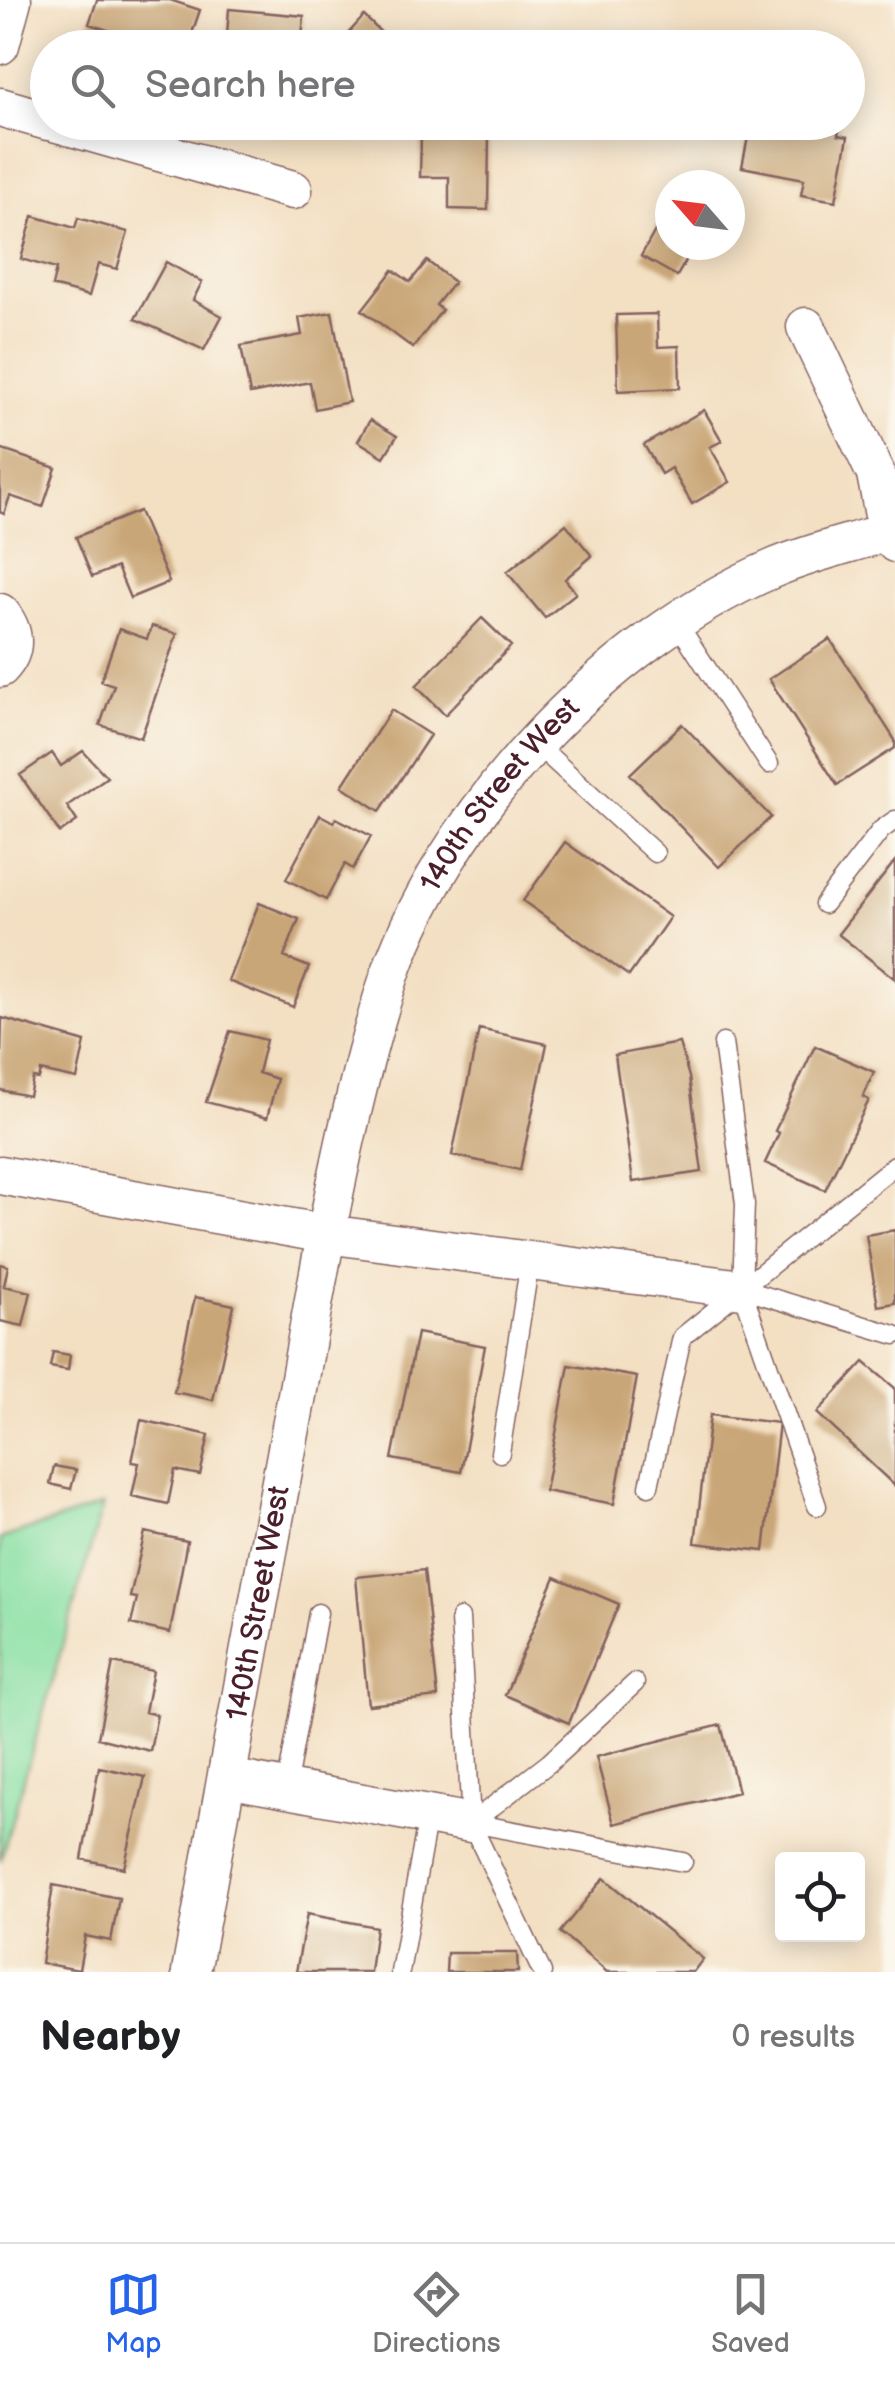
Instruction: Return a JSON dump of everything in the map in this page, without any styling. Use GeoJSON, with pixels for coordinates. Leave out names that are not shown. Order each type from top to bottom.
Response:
{"type":"FeatureCollection","features":[{"type":"Feature","properties":{"kind":"street"},"geometry":{"type":"LineString","coordinates":[[0,45],[12,0]]}},
{"type":"Feature","properties":{"kind":"street"},"geometry":{"type":"LineString","coordinates":[[0,107],[30,116]]}},
{"type":"Feature","properties":{"kind":"street"},"geometry":{"type":"LineString","coordinates":[[115,140],[293,190]]}},
{"type":"Feature","properties":{"kind":"street","name":"140th Street West"},"geometry":{"type":"LineString","coordinates":[[191,1972],[326,1234],[386,987],[431,886],[496,787],[576,700],[676,621],[772,569],[892,535],[876,474],[806,327]]}},
{"type":"Feature","properties":{"kind":"street"},"geometry":{"type":"LineString","coordinates":[[0,614],[13,636],[12,650],[0,668]]}},
{"type":"Feature","properties":{"kind":"street"},"geometry":{"type":"LineString","coordinates":[[0,1175],[326,1234],[742,1289]]}},
{"type":"Feature","properties":{"kind":"street"},"geometry":{"type":"LineString","coordinates":[[226,1778],[471,1823]]}},
{"type":"Feature","properties":{"kind":"lane"},"geometry":{"type":"LineString","coordinates":[[676,621],[769,764]]}},
{"type":"Feature","properties":{"kind":"lane"},"geometry":{"type":"LineString","coordinates":[[536,744],[655,853]]}},
{"type":"Feature","properties":{"kind":"lane"},"geometry":{"type":"LineString","coordinates":[[824,904],[881,830],[895,820]]}},
{"type":"Feature","properties":{"kind":"lane"},"geometry":{"type":"LineString","coordinates":[[723,1043],[745,1204],[742,1289],[817,1506]]}},
{"type":"Feature","properties":{"kind":"lane"},"geometry":{"type":"LineString","coordinates":[[649,1486],[682,1337],[895,1165]]}},
{"type":"Feature","properties":{"kind":"lane"},"geometry":{"type":"LineString","coordinates":[[500,1453],[530,1261]]}},
{"type":"Feature","properties":{"kind":"lane"},"geometry":{"type":"LineString","coordinates":[[742,1289],[895,1335]]}},
{"type":"Feature","properties":{"kind":"lane"},"geometry":{"type":"LineString","coordinates":[[286,1789],[318,1613]]}},
{"type":"Feature","properties":{"kind":"lane"},"geometry":{"type":"LineString","coordinates":[[460,1618],[471,1823],[542,1972]]}},
{"type":"Feature","properties":{"kind":"lane"},"geometry":{"type":"LineString","coordinates":[[471,1823],[549,1763],[635,1683]]}},
{"type":"Feature","properties":{"kind":"lane"},"geometry":{"type":"LineString","coordinates":[[400,1972],[428,1815]]}},
{"type":"Feature","properties":{"kind":"lane"},"geometry":{"type":"LineString","coordinates":[[471,1823],[683,1862]]}},
{"type":"Feature","properties":{"kind":"green space"},"geometry":{"type":"Polygon","coordinates":[[[103,1505],[0,1862],[0,1539],[103,1505]]]}},
{"type":"Feature","properties":{"kind":"building"},"geometry":{"type":"Polygon","coordinates":[[[97,0],[170,0],[200,10],[193,30],[108,30],[89,24],[97,0]]]}},
{"type":"Feature","properties":{"kind":"building"},"geometry":{"type":"Polygon","coordinates":[[[229,9],[304,16],[303,30],[227,30],[229,9]]]}},
{"type":"Feature","properties":{"kind":"building"},"geometry":{"type":"Polygon","coordinates":[[[364,16],[378,30],[351,30],[364,16]]]}},
{"type":"Feature","properties":{"kind":"building"},"geometry":{"type":"Polygon","coordinates":[[[421,140],[489,140],[488,210],[449,209],[449,177],[420,177],[421,140]]]}},
{"type":"Feature","properties":{"kind":"building"},"geometry":{"type":"Polygon","coordinates":[[[747,140],[847,140],[836,201],[801,195],[804,179],[742,167],[747,140]]]}},
{"type":"Feature","properties":{"kind":"building"},"geometry":{"type":"Polygon","coordinates":[[[33,216],[75,228],[78,218],[128,232],[117,269],[98,264],[89,296],[52,286],[56,269],[21,259],[33,216]]]}},
{"type":"Feature","properties":{"kind":"building"},"geometry":{"type":"Polygon","coordinates":[[[655,231],[655,260],[686,260],[677,276],[641,256],[655,231]]]}},
{"type":"Feature","properties":{"kind":"building"},"geometry":{"type":"Polygon","coordinates":[[[427,261],[454,282],[436,305],[442,310],[413,348],[362,310],[393,270],[410,282],[427,261]]]}},
{"type":"Feature","properties":{"kind":"building"},"geometry":{"type":"Polygon","coordinates":[[[166,262],[202,282],[193,300],[222,316],[204,350],[135,319],[166,262]]]}},
{"type":"Feature","properties":{"kind":"building"},"geometry":{"type":"Polygon","coordinates":[[[332,312],[349,402],[315,409],[310,382],[250,394],[241,346],[302,335],[299,318],[332,312]]]}},
{"type":"Feature","properties":{"kind":"building"},"geometry":{"type":"Polygon","coordinates":[[[657,314],[658,347],[679,346],[680,388],[618,391],[616,315],[657,314]]]}},
{"type":"Feature","properties":{"kind":"building"},"geometry":{"type":"Polygon","coordinates":[[[704,410],[722,441],[710,447],[730,482],[692,504],[671,468],[661,474],[644,445],[704,410]]]}},
{"type":"Feature","properties":{"kind":"building"},"geometry":{"type":"Polygon","coordinates":[[[370,420],[397,436],[384,457],[358,441],[370,420]]]}},
{"type":"Feature","properties":{"kind":"building"},"geometry":{"type":"Polygon","coordinates":[[[0,449],[56,468],[43,507],[10,496],[4,514],[0,512],[0,449]]]}},
{"type":"Feature","properties":{"kind":"building"},"geometry":{"type":"Polygon","coordinates":[[[139,511],[169,582],[130,598],[117,567],[92,577],[76,537],[139,511]]]}},
{"type":"Feature","properties":{"kind":"building"},"geometry":{"type":"Polygon","coordinates":[[[566,524],[592,556],[565,579],[576,593],[545,618],[507,572],[566,524]]]}},
{"type":"Feature","properties":{"kind":"building"},"geometry":{"type":"Polygon","coordinates":[[[482,618],[511,646],[445,715],[416,686],[482,618]]]}},
{"type":"Feature","properties":{"kind":"building"},"geometry":{"type":"Polygon","coordinates":[[[152,626],[177,634],[141,738],[100,725],[114,685],[101,681],[119,629],[147,639],[152,626]]]}},
{"type":"Feature","properties":{"kind":"building"},"geometry":{"type":"Polygon","coordinates":[[[830,639],[895,740],[895,748],[837,785],[769,679],[830,639]]]}},
{"type":"Feature","properties":{"kind":"building"},"geometry":{"type":"Polygon","coordinates":[[[391,710],[430,735],[380,811],[342,786],[391,710]]]}},
{"type":"Feature","properties":{"kind":"building"},"geometry":{"type":"Polygon","coordinates":[[[682,724],[771,817],[719,867],[630,774],[682,724]]]}},
{"type":"Feature","properties":{"kind":"building"},"geometry":{"type":"Polygon","coordinates":[[[83,751],[107,777],[67,806],[77,821],[60,833],[20,775],[52,753],[61,766],[83,751]]]}},
{"type":"Feature","properties":{"kind":"building"},"geometry":{"type":"Polygon","coordinates":[[[320,815],[334,822],[336,818],[371,836],[353,869],[345,864],[326,900],[286,879],[320,815]]]}},
{"type":"Feature","properties":{"kind":"building"},"geometry":{"type":"Polygon","coordinates":[[[565,842],[670,917],[629,976],[523,901],[565,842]]]}},
{"type":"Feature","properties":{"kind":"building"},"geometry":{"type":"Polygon","coordinates":[[[895,861],[895,979],[838,934],[895,861]]]}},
{"type":"Feature","properties":{"kind":"building"},"geometry":{"type":"Polygon","coordinates":[[[259,903],[299,919],[284,957],[309,967],[293,1007],[228,981],[259,903]]]}},
{"type":"Feature","properties":{"kind":"building"},"geometry":{"type":"Polygon","coordinates":[[[2,1018],[85,1042],[77,1079],[41,1071],[39,1079],[33,1078],[29,1096],[0,1090],[2,1018]]]}},
{"type":"Feature","properties":{"kind":"building"},"geometry":{"type":"Polygon","coordinates":[[[479,1029],[547,1044],[520,1170],[452,1155],[479,1029]]]}},
{"type":"Feature","properties":{"kind":"building"},"geometry":{"type":"Polygon","coordinates":[[[230,1031],[266,1040],[258,1073],[277,1079],[267,1118],[206,1102],[230,1031]]]}},
{"type":"Feature","properties":{"kind":"building"},"geometry":{"type":"Polygon","coordinates":[[[679,1043],[689,1077],[702,1172],[633,1182],[615,1055],[679,1043]]]}},
{"type":"Feature","properties":{"kind":"building"},"geometry":{"type":"Polygon","coordinates":[[[815,1046],[874,1072],[863,1097],[869,1100],[825,1190],[765,1163],[779,1133],[775,1131],[815,1046]]]}},
{"type":"Feature","properties":{"kind":"building"},"geometry":{"type":"Polygon","coordinates":[[[895,1230],[895,1303],[878,1306],[866,1235],[895,1230]]]}},
{"type":"Feature","properties":{"kind":"building"},"geometry":{"type":"Polygon","coordinates":[[[0,1264],[8,1266],[4,1286],[31,1292],[23,1326],[0,1321],[0,1264]]]}},
{"type":"Feature","properties":{"kind":"building"},"geometry":{"type":"Polygon","coordinates":[[[195,1297],[234,1305],[213,1400],[174,1392],[195,1297]]]}},
{"type":"Feature","properties":{"kind":"building"},"geometry":{"type":"Polygon","coordinates":[[[417,1333],[485,1346],[461,1472],[392,1459],[417,1333]]]}},
{"type":"Feature","properties":{"kind":"building"},"geometry":{"type":"Polygon","coordinates":[[[53,1352],[70,1355],[68,1370],[50,1367],[53,1352]]]}},
{"type":"Feature","properties":{"kind":"building"},"geometry":{"type":"Polygon","coordinates":[[[864,1362],[895,1388],[895,1486],[817,1413],[864,1362]]]}},
{"type":"Feature","properties":{"kind":"building"},"geometry":{"type":"Polygon","coordinates":[[[569,1365],[637,1377],[614,1504],[545,1491],[569,1365]]]}},
{"type":"Feature","properties":{"kind":"building"},"geometry":{"type":"Polygon","coordinates":[[[710,1415],[779,1423],[764,1551],[695,1543],[710,1415]]]}},
{"type":"Feature","properties":{"kind":"building"},"geometry":{"type":"Polygon","coordinates":[[[141,1420],[209,1435],[200,1475],[175,1470],[168,1504],[132,1496],[139,1463],[132,1462],[141,1420]]]}},
{"type":"Feature","properties":{"kind":"building"},"geometry":{"type":"Polygon","coordinates":[[[54,1466],[76,1470],[71,1489],[50,1484],[54,1466]]]}},
{"type":"Feature","properties":{"kind":"building"},"geometry":{"type":"Polygon","coordinates":[[[145,1532],[187,1541],[170,1633],[131,1624],[137,1598],[130,1597],[145,1532]]]}},
{"type":"Feature","properties":{"kind":"building"},"geometry":{"type":"Polygon","coordinates":[[[424,1570],[438,1697],[368,1705],[356,1577],[424,1570]]]}},
{"type":"Feature","properties":{"kind":"building"},"geometry":{"type":"Polygon","coordinates":[[[555,1577],[619,1604],[569,1723],[505,1695],[555,1577]]]}},
{"type":"Feature","properties":{"kind":"building"},"geometry":{"type":"Polygon","coordinates":[[[113,1663],[153,1671],[145,1712],[157,1715],[150,1751],[98,1738],[113,1663]]]}},
{"type":"Feature","properties":{"kind":"building"},"geometry":{"type":"Polygon","coordinates":[[[721,1725],[738,1792],[614,1824],[596,1757],[721,1725]]]}},
{"type":"Feature","properties":{"kind":"building"},"geometry":{"type":"Polygon","coordinates":[[[99,1767],[145,1777],[124,1868],[82,1859],[99,1767]]]}},
{"type":"Feature","properties":{"kind":"building"},"geometry":{"type":"Polygon","coordinates":[[[604,1878],[703,1959],[693,1972],[607,1972],[560,1932],[604,1878]]]}},
{"type":"Feature","properties":{"kind":"building"},"geometry":{"type":"Polygon","coordinates":[[[53,1885],[119,1898],[111,1941],[85,1936],[79,1970],[41,1963],[53,1885]]]}},
{"type":"Feature","properties":{"kind":"building"},"geometry":{"type":"Polygon","coordinates":[[[307,1914],[376,1927],[370,1972],[296,1972],[307,1914]]]}},
{"type":"Feature","properties":{"kind":"building"},"geometry":{"type":"Polygon","coordinates":[[[447,1953],[517,1953],[518,1972],[446,1972],[447,1953]]]}}]}
